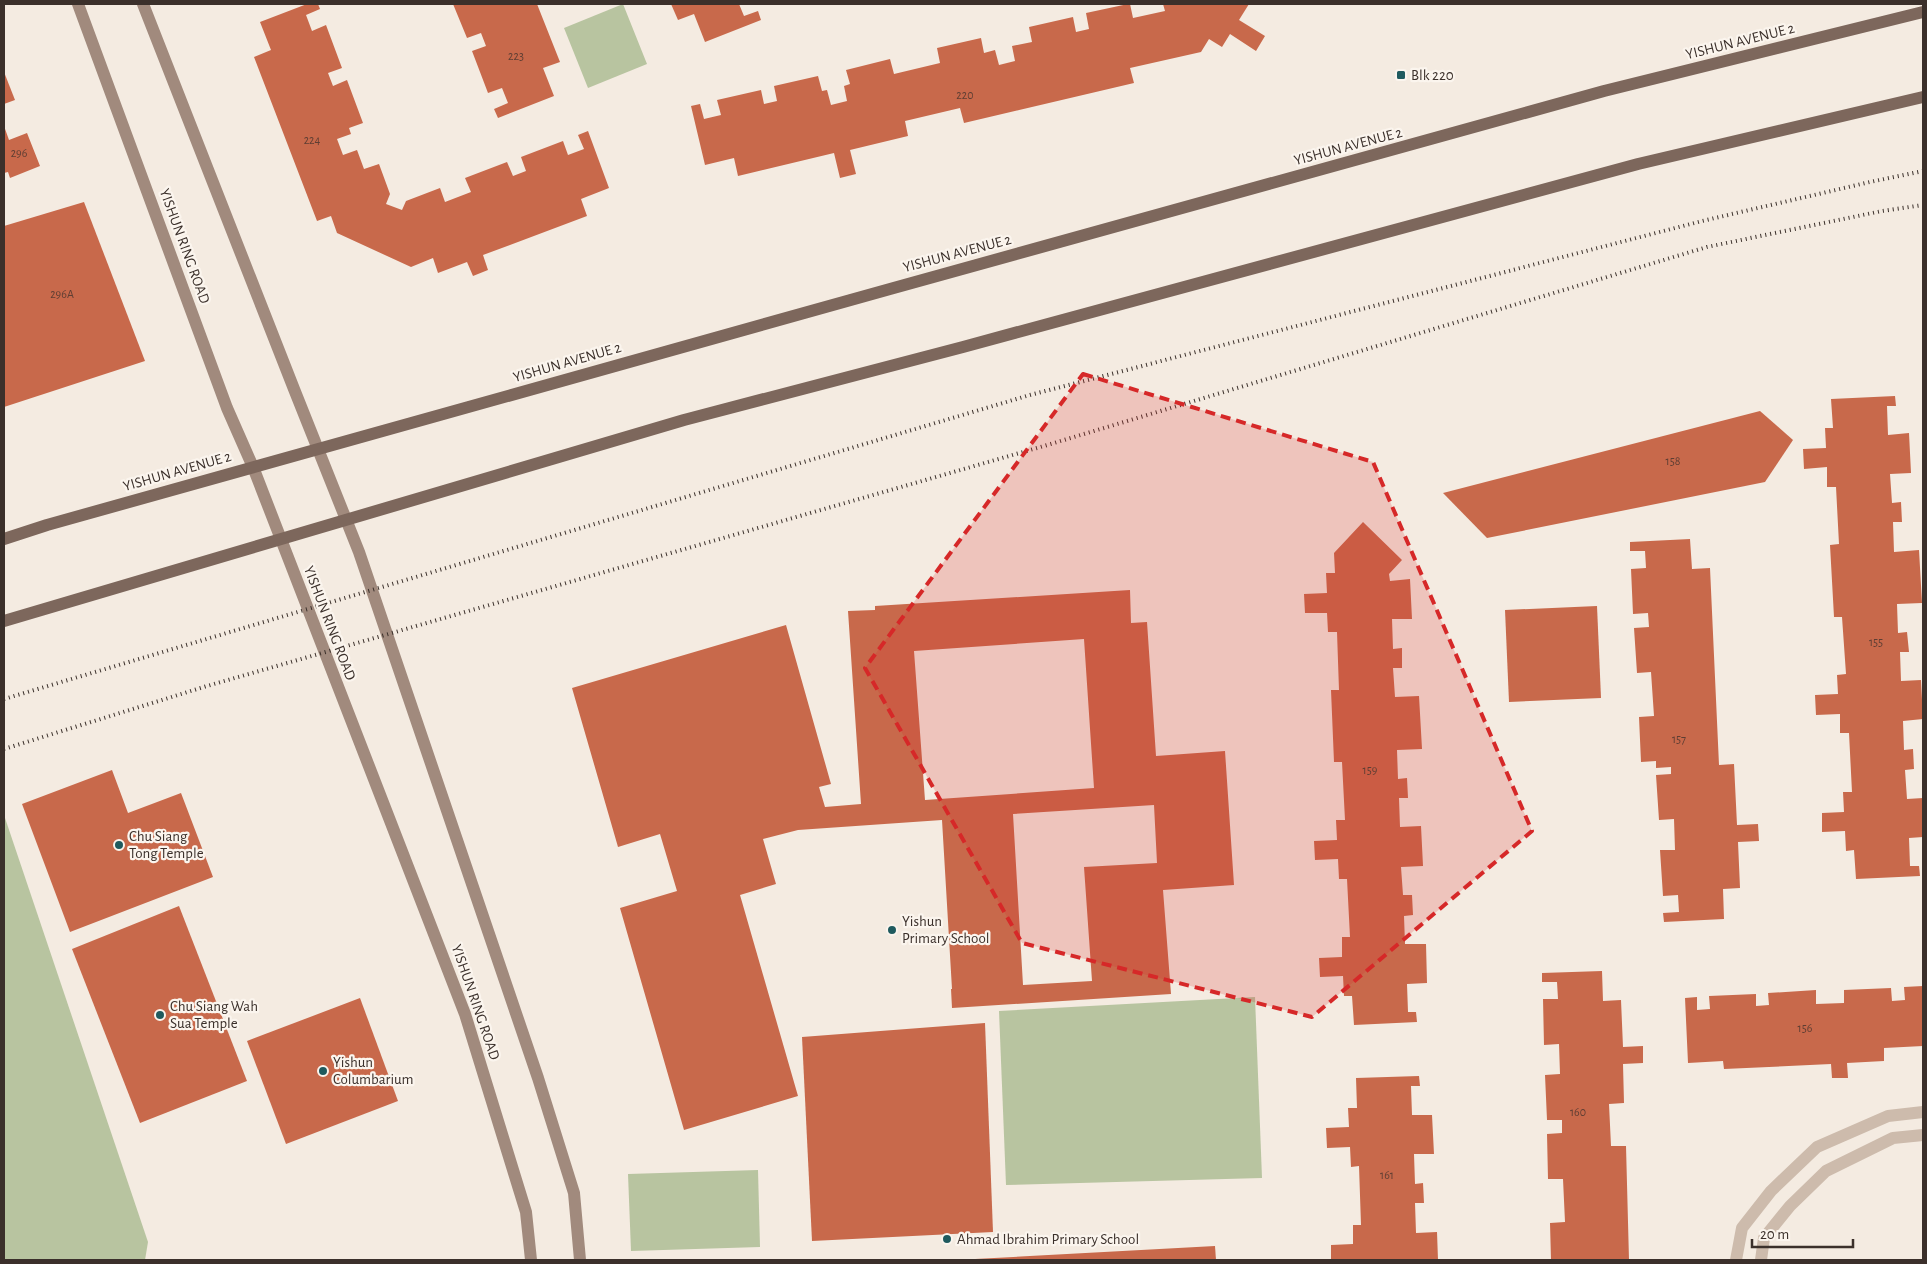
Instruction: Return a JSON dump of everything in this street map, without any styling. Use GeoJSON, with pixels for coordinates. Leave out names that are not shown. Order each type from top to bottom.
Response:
{"type":"FeatureCollection","features":[{"type":"Feature","properties":{"kind":"main road","name":"YISHUN RING ROAD"},"geometry":{"type":"LineString","coordinates":[[78,4],[227,408],[253,467],[465,1014],[526,1212],[531,1260]]}},
{"type":"Feature","properties":{"kind":"main road"},"geometry":{"type":"LineString","coordinates":[[143,4],[359,552],[501,968],[574,1193],[580,1260]]}},
{"type":"Feature","properties":{"kind":"main road","name":"YISHUN AVENUE 2"},"geometry":{"type":"LineString","coordinates":[[4,539],[253,467],[1604,91],[1923,12]]}},
{"type":"Feature","properties":{"kind":"main road"},"geometry":{"type":"LineString","coordinates":[[4,621],[684,420],[1078,316],[1638,164],[1923,97]]}},
{"type":"Feature","properties":{"kind":"street"},"geometry":{"type":"LineString","coordinates":[[1736,1260],[1742,1228],[1771,1191],[1817,1147],[1888,1116],[1923,1112]]}},
{"type":"Feature","properties":{"kind":"street"},"geometry":{"type":"LineString","coordinates":[[1761,1260],[1764,1238],[1790,1206],[1826,1171],[1892,1138],[1923,1135]]}},
{"type":"Feature","properties":{"kind":"highlighted area"},"geometry":{"type":"Polygon","coordinates":[[[1083,374],[1373,462],[1532,831],[1312,1017],[1022,943],[865,668],[1083,374]]]}},
{"type":"Feature","properties":{"kind":"green space"},"geometry":{"type":"Polygon","coordinates":[[[623,4],[647,64],[588,88],[564,28],[623,4]]]}},
{"type":"Feature","properties":{"kind":"green space"},"geometry":{"type":"Polygon","coordinates":[[[4,815],[148,1242],[145,1260],[4,1260],[4,815]]]}},
{"type":"Feature","properties":{"kind":"green space"},"geometry":{"type":"Polygon","coordinates":[[[1255,997],[1262,1178],[1006,1185],[999,1011],[1255,997]]]}},
{"type":"Feature","properties":{"kind":"green space"},"geometry":{"type":"Polygon","coordinates":[[[758,1170],[760,1247],[631,1251],[628,1174],[758,1170]]]}},
{"type":"Feature","properties":{"kind":"building"},"geometry":{"type":"Polygon","coordinates":[[[307,4],[318,4],[320,9],[306,15],[312,31],[326,25],[342,68],[328,73],[333,86],[347,80],[363,123],[349,128],[351,134],[337,139],[343,155],[357,150],[364,169],[379,164],[390,194],[386,204],[402,210],[406,201],[440,188],[445,202],[471,192],[465,178],[507,162],[513,176],[526,171],[521,157],[563,141],[568,155],[584,149],[578,135],[588,131],[609,188],[581,199],[587,216],[483,255],[488,270],[473,276],[467,262],[438,273],[433,258],[411,267],[337,233],[331,216],[317,221],[254,57],[271,50],[260,22],[307,4]]]}},
{"type":"Feature","properties":{"kind":"building"},"geometry":{"type":"Polygon","coordinates":[[[453,4],[537,4],[560,62],[543,68],[554,96],[498,118],[494,109],[508,103],[502,88],[488,93],[472,51],[486,46],[481,33],[467,38],[453,4]]]}},
{"type":"Feature","properties":{"kind":"building"},"geometry":{"type":"Polygon","coordinates":[[[671,4],[739,4],[744,16],[758,11],[761,20],[705,42],[694,14],[678,20],[671,4]]]}},
{"type":"Feature","properties":{"kind":"building"},"geometry":{"type":"Polygon","coordinates":[[[1130,4],[1133,18],[1165,11],[1163,4],[1249,4],[1239,20],[1265,36],[1256,51],[1230,34],[1222,47],[1209,39],[1201,52],[1130,68],[1134,83],[964,123],[960,108],[905,121],[908,136],[850,150],[856,174],[840,178],[834,153],[738,176],[734,158],[705,165],[691,106],[700,104],[704,119],[721,115],[717,100],[761,90],[764,104],[777,101],[774,86],[818,76],[822,91],[827,90],[831,105],[847,101],[844,86],[850,84],[846,70],[890,59],[894,74],[940,63],[937,48],[981,38],[984,53],[995,50],[999,65],[1015,61],[1012,46],[1032,42],[1029,27],[1073,17],[1076,32],[1089,29],[1086,13],[1130,4]]]}},
{"type":"Feature","properties":{"kind":"building"},"geometry":{"type":"Polygon","coordinates":[[[4,72],[15,100],[4,104],[4,72]]]}},
{"type":"Feature","properties":{"kind":"building"},"geometry":{"type":"Polygon","coordinates":[[[4,126],[9,140],[27,133],[40,166],[10,178],[8,172],[4,173],[4,126]]]}},
{"type":"Feature","properties":{"kind":"building"},"geometry":{"type":"Polygon","coordinates":[[[84,202],[145,361],[4,407],[4,226],[84,202]]]}},
{"type":"Feature","properties":{"kind":"building"},"geometry":{"type":"Polygon","coordinates":[[[1895,396],[1896,406],[1887,406],[1888,435],[1909,433],[1911,473],[1890,474],[1892,503],[1901,502],[1902,522],[1893,522],[1894,552],[1919,550],[1922,603],[1897,604],[1898,633],[1907,632],[1909,652],[1900,652],[1901,681],[1921,680],[1923,719],[1903,721],[1904,750],[1913,749],[1914,769],[1905,770],[1907,799],[1923,798],[1923,837],[1909,838],[1910,866],[1919,866],[1920,876],[1856,879],[1854,850],[1846,851],[1845,831],[1822,832],[1822,813],[1844,812],[1843,792],[1852,792],[1849,733],[1840,733],[1840,714],[1816,715],[1815,695],[1838,694],[1837,675],[1846,674],[1842,617],[1834,617],[1830,545],[1839,544],[1836,487],[1827,487],[1827,467],[1804,469],[1803,449],[1826,448],[1825,428],[1833,428],[1831,399],[1895,396]]]}},
{"type":"Feature","properties":{"kind":"building"},"geometry":{"type":"Polygon","coordinates":[[[1760,411],[1793,440],[1765,482],[1487,538],[1443,493],[1760,411]]]}},
{"type":"Feature","properties":{"kind":"building"},"geometry":{"type":"Polygon","coordinates":[[[1363,522],[1402,560],[1389,574],[1390,581],[1410,579],[1412,619],[1392,619],[1393,649],[1402,648],[1402,668],[1393,668],[1395,697],[1419,696],[1422,749],[1397,750],[1398,779],[1407,778],[1408,798],[1399,798],[1400,827],[1421,826],[1423,866],[1401,867],[1403,895],[1412,895],[1413,915],[1404,916],[1405,944],[1426,944],[1427,983],[1407,984],[1408,1012],[1416,1012],[1417,1022],[1354,1025],[1352,996],[1344,996],[1343,976],[1320,977],[1319,958],[1342,957],[1342,937],[1350,937],[1347,879],[1339,879],[1338,859],[1315,860],[1314,841],[1337,840],[1336,820],[1345,820],[1342,762],[1334,762],[1331,690],[1339,690],[1337,632],[1328,632],[1327,613],[1305,613],[1304,594],[1327,593],[1326,573],[1335,573],[1334,553],[1363,522]]]}},
{"type":"Feature","properties":{"kind":"building"},"geometry":{"type":"Polygon","coordinates":[[[1690,539],[1692,569],[1710,568],[1719,765],[1734,764],[1737,825],[1758,824],[1759,841],[1738,842],[1740,888],[1723,889],[1724,919],[1664,922],[1663,913],[1679,912],[1678,895],[1663,896],[1660,850],[1675,850],[1674,819],[1659,820],[1656,775],[1671,774],[1671,767],[1656,768],[1656,761],[1641,762],[1639,717],[1654,716],[1651,672],[1637,673],[1634,628],[1649,627],[1648,613],[1633,614],[1631,569],[1646,568],[1645,551],[1630,551],[1630,542],[1690,539]]]}},
{"type":"Feature","properties":{"kind":"building"},"geometry":{"type":"Polygon","coordinates":[[[1130,590],[1131,623],[1147,622],[1156,756],[1225,751],[1234,885],[1163,890],[1171,994],[952,1008],[942,820],[798,830],[763,839],[776,884],[740,895],[798,1096],[684,1130],[620,908],[677,891],[660,834],[618,847],[572,688],[786,625],[831,784],[819,787],[825,807],[861,804],[848,611],[875,610],[875,606],[1130,590]],[[1084,639],[914,651],[925,800],[1094,788],[1084,639]],[[1154,805],[1013,814],[1023,985],[1092,981],[1084,867],[1157,863],[1154,805]]]}},
{"type":"Feature","properties":{"kind":"building"},"geometry":{"type":"Polygon","coordinates":[[[1597,606],[1601,698],[1509,702],[1505,610],[1597,606]]]}},
{"type":"Feature","properties":{"kind":"building","name":"Chu Siang Tong Temple"},"geometry":{"type":"Polygon","coordinates":[[[112,770],[128,813],[181,793],[213,877],[70,932],[22,804],[112,770]]]}},
{"type":"Feature","properties":{"kind":"building","name":"Chu Siang Wah Sua Temple"},"geometry":{"type":"Polygon","coordinates":[[[179,906],[247,1081],[140,1123],[72,949],[179,906]]]}},
{"type":"Feature","properties":{"kind":"building"},"geometry":{"type":"Polygon","coordinates":[[[1602,971],[1603,1001],[1621,1000],[1623,1047],[1643,1046],[1643,1063],[1623,1064],[1624,1103],[1609,1104],[1611,1146],[1626,1146],[1629,1260],[1551,1260],[1550,1223],[1565,1222],[1563,1179],[1548,1179],[1547,1134],[1562,1133],[1562,1120],[1547,1120],[1545,1075],[1560,1074],[1559,1044],[1544,1045],[1543,999],[1558,999],[1557,982],[1542,982],[1542,973],[1602,971]]]}},
{"type":"Feature","properties":{"kind":"building"},"geometry":{"type":"Polygon","coordinates":[[[1923,986],[1923,1046],[1884,1048],[1884,1061],[1847,1063],[1848,1078],[1832,1078],[1831,1064],[1724,1069],[1723,1061],[1688,1063],[1685,998],[1697,997],[1697,1010],[1710,1009],[1709,996],[1756,994],[1756,1006],[1769,1005],[1768,993],[1816,990],[1816,1004],[1844,1003],[1844,990],[1891,988],[1892,1001],[1905,1000],[1904,987],[1923,986]]]}},
{"type":"Feature","properties":{"kind":"building","name":"Yishun Columbarium"},"geometry":{"type":"Polygon","coordinates":[[[360,998],[398,1101],[286,1144],[247,1041],[360,998]]]}},
{"type":"Feature","properties":{"kind":"building"},"geometry":{"type":"Polygon","coordinates":[[[985,1023],[993,1232],[812,1241],[802,1037],[985,1023]]]}},
{"type":"Feature","properties":{"kind":"building"},"geometry":{"type":"Polygon","coordinates":[[[1419,1076],[1420,1086],[1411,1086],[1412,1115],[1432,1115],[1434,1154],[1414,1154],[1415,1184],[1423,1183],[1424,1203],[1415,1203],[1416,1233],[1437,1232],[1438,1260],[1331,1260],[1331,1245],[1353,1244],[1353,1225],[1361,1225],[1359,1166],[1351,1167],[1350,1147],[1327,1148],[1326,1128],[1349,1127],[1348,1108],[1357,1108],[1356,1078],[1419,1076]]]}},
{"type":"Feature","properties":{"kind":"building"},"geometry":{"type":"Polygon","coordinates":[[[1215,1246],[1216,1260],[975,1259],[1215,1246]]]}},
{"type":"Feature","properties":{"kind":"railway"},"geometry":{"type":"LineString","coordinates":[[4,699],[1030,395],[1702,221],[1923,171]]}},
{"type":"Feature","properties":{"kind":"railway"},"geometry":{"type":"LineString","coordinates":[[4,749],[207,686],[1044,446],[1707,247],[1882,211],[1923,205]]}},
{"type":"Feature","properties":{"kind":"place","name":"Blk 220"},"geometry":{"type":"Point","coordinates":[1401,75]}},
{"type":"Feature","properties":{"kind":"place","name":"Chu Siang Tong Temple"},"geometry":{"type":"Point","coordinates":[119,845]}},
{"type":"Feature","properties":{"kind":"place","name":"Yishun Primary School"},"geometry":{"type":"Point","coordinates":[892,930]}},
{"type":"Feature","properties":{"kind":"place","name":"Chu Siang Wah Sua Temple"},"geometry":{"type":"Point","coordinates":[160,1015]}},
{"type":"Feature","properties":{"kind":"place","name":"Yishun Columbarium"},"geometry":{"type":"Point","coordinates":[323,1071]}},
{"type":"Feature","properties":{"kind":"place","name":"Ahmad Ibrahim Primary School"},"geometry":{"type":"Point","coordinates":[947,1239]}}]}
